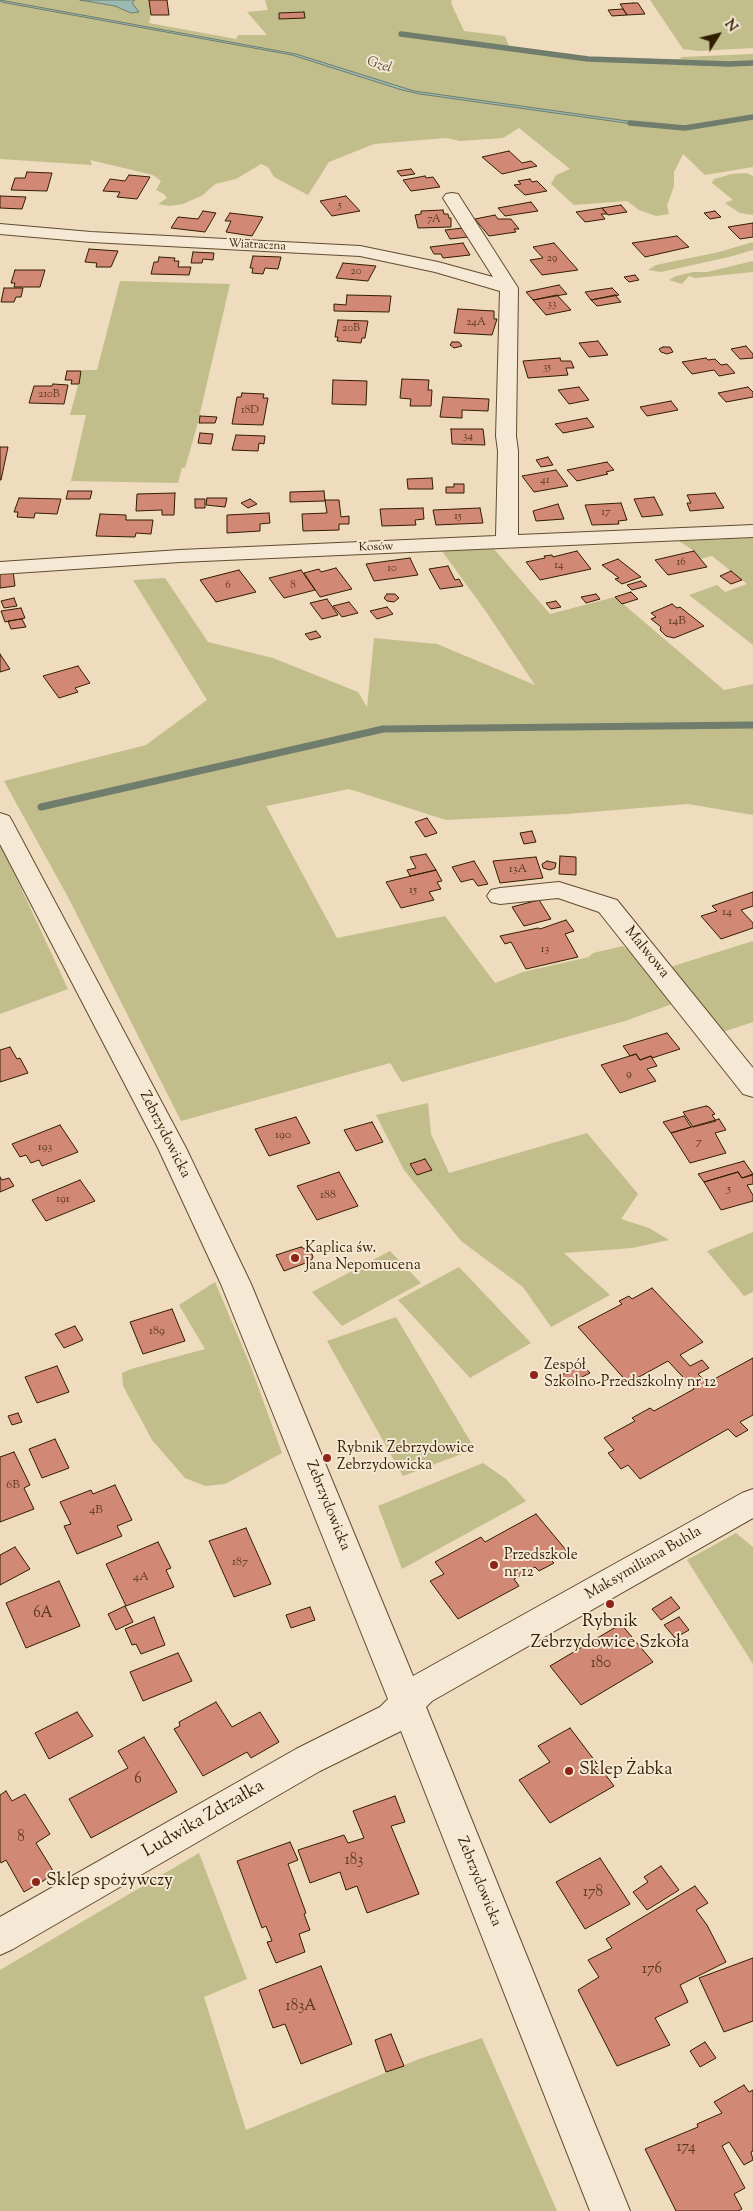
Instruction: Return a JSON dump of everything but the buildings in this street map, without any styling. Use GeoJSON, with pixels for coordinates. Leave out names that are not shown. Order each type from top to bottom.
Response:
{"type":"FeatureCollection","features":[{"type":"Feature","properties":{"kind":"street"},"geometry":{"type":"LineString","coordinates":[[452,198],[509,288],[506,436],[508,452],[507,543]]}},
{"type":"Feature","properties":{"kind":"street","name":"Wiatraczna"},"geometry":{"type":"LineString","coordinates":[[0,229],[91,237],[360,251],[438,267],[509,288]]}},
{"type":"Feature","properties":{"kind":"street","name":"Kosów"},"geometry":{"type":"LineString","coordinates":[[0,568],[190,556],[507,543],[753,530]]}},
{"type":"Feature","properties":{"kind":"street","name":"Zebrzydowicka"},"geometry":{"type":"LineString","coordinates":[[0,821],[167,1139],[220,1248],[277,1382],[610,2211]]}},
{"type":"Feature","properties":{"kind":"street","name":"Malwowa"},"geometry":{"type":"LineString","coordinates":[[500,896],[559,890],[608,906],[753,1088]]}},
{"type":"Feature","properties":{"kind":"street","name":"Maksymiliana Buhla"},"geometry":{"type":"LineString","coordinates":[[407,1703],[420,1690],[753,1502]]}},
{"type":"Feature","properties":{"kind":"street","name":"Ludwika Zdrzałka"},"geometry":{"type":"LineString","coordinates":[[0,1937],[308,1760],[392,1718],[407,1703]]}},
{"type":"Feature","properties":{"kind":"shaded area"},"geometry":{"type":"Polygon","coordinates":[[[0,0],[149,0],[151,14],[149,23],[236,39],[238,35],[267,35],[247,12],[268,10],[265,0],[452,0],[451,3],[464,31],[505,36],[509,46],[587,57],[642,59],[679,59],[682,57],[753,54],[753,167],[705,175],[683,154],[674,172],[674,186],[667,206],[669,214],[656,216],[639,210],[627,201],[574,205],[551,184],[556,175],[570,169],[519,128],[503,138],[460,141],[446,138],[374,144],[329,162],[308,195],[274,177],[268,167],[261,164],[236,179],[215,184],[203,195],[183,204],[170,206],[158,204],[167,198],[156,190],[161,181],[153,175],[90,160],[92,165],[0,159],[0,0]]]}},
{"type":"Feature","properties":{"kind":"shaded area"},"geometry":{"type":"Polygon","coordinates":[[[650,0],[753,0],[753,48],[698,51],[683,49],[650,0]]]}},
{"type":"Feature","properties":{"kind":"shaded area"},"geometry":{"type":"Polygon","coordinates":[[[747,173],[753,176],[753,215],[740,213],[725,203],[733,200],[712,183],[714,179],[732,174],[747,173]]]}},
{"type":"Feature","properties":{"kind":"shaded area"},"geometry":{"type":"Polygon","coordinates":[[[753,242],[753,250],[729,257],[661,272],[648,270],[656,265],[719,252],[753,242]]]}},
{"type":"Feature","properties":{"kind":"shaded area"},"geometry":{"type":"Polygon","coordinates":[[[753,261],[753,272],[695,278],[689,276],[682,284],[669,280],[676,276],[693,272],[707,272],[753,261]]]}},
{"type":"Feature","properties":{"kind":"shaded area"},"geometry":{"type":"Polygon","coordinates":[[[120,281],[230,284],[197,426],[185,468],[182,468],[178,483],[71,481],[86,415],[70,415],[82,370],[97,370],[120,281]]]}},
{"type":"Feature","properties":{"kind":"shaded area"},"geometry":{"type":"Polygon","coordinates":[[[753,538],[753,645],[689,595],[717,585],[725,592],[747,584],[712,556],[700,559],[694,551],[679,541],[753,538]]]}},
{"type":"Feature","properties":{"kind":"shaded area"},"geometry":{"type":"Polygon","coordinates":[[[494,549],[550,614],[615,597],[724,690],[753,684],[753,815],[688,804],[567,814],[446,820],[349,789],[266,806],[337,938],[445,916],[495,983],[523,972],[589,957],[593,953],[623,946],[631,952],[672,1004],[625,1021],[402,1082],[390,1063],[181,1121],[69,899],[4,781],[146,745],[207,700],[133,580],[165,578],[208,642],[273,658],[358,692],[367,707],[374,638],[437,644],[535,685],[487,613],[442,551],[494,549]]]}},
{"type":"Feature","properties":{"kind":"shaded area"},"geometry":{"type":"Polygon","coordinates":[[[0,843],[68,989],[0,1014],[0,843]]]}},
{"type":"Feature","properties":{"kind":"shaded area"},"geometry":{"type":"Polygon","coordinates":[[[753,941],[753,1022],[716,1034],[667,968],[753,941]]]}},
{"type":"Feature","properties":{"kind":"shaded area"},"geometry":{"type":"Polygon","coordinates":[[[428,1103],[431,1134],[449,1173],[587,1133],[638,1194],[621,1219],[649,1228],[669,1240],[632,1248],[564,1253],[610,1295],[551,1327],[523,1287],[461,1241],[404,1170],[376,1115],[428,1103]]]}},
{"type":"Feature","properties":{"kind":"shaded area"},"geometry":{"type":"Polygon","coordinates":[[[753,1232],[753,1292],[744,1296],[707,1251],[753,1232]]]}},
{"type":"Feature","properties":{"kind":"shaded area"},"geometry":{"type":"Polygon","coordinates":[[[390,1251],[421,1283],[342,1326],[312,1292],[390,1251]]]}},
{"type":"Feature","properties":{"kind":"shaded area"},"geometry":{"type":"Polygon","coordinates":[[[459,1267],[531,1343],[470,1378],[398,1300],[459,1267]]]}},
{"type":"Feature","properties":{"kind":"shaded area"},"geometry":{"type":"Polygon","coordinates":[[[215,1282],[251,1367],[282,1453],[225,1484],[205,1486],[185,1478],[152,1440],[123,1386],[122,1373],[205,1349],[179,1305],[215,1282]]]}},
{"type":"Feature","properties":{"kind":"shaded area"},"geometry":{"type":"Polygon","coordinates":[[[396,1317],[475,1449],[403,1476],[327,1341],[396,1317]]]}},
{"type":"Feature","properties":{"kind":"shaded area"},"geometry":{"type":"Polygon","coordinates":[[[483,1463],[506,1479],[526,1501],[402,1569],[378,1506],[483,1463]]]}},
{"type":"Feature","properties":{"kind":"shaded area"},"geometry":{"type":"Polygon","coordinates":[[[736,1533],[753,1547],[753,1664],[687,1560],[736,1533]]]}},
{"type":"Feature","properties":{"kind":"shaded area"},"geometry":{"type":"Polygon","coordinates":[[[199,1853],[247,1979],[204,1997],[246,2130],[419,2059],[482,2038],[557,2211],[0,2211],[0,1970],[199,1853]]]}},
{"type":"Feature","properties":{"kind":"water"},"geometry":{"type":"Polygon","coordinates":[[[0,0],[296,54],[414,91],[642,123],[640,125],[420,94],[292,55],[1,2],[0,0]]]}},
{"type":"Feature","properties":{"kind":"water"},"geometry":{"type":"Polygon","coordinates":[[[80,0],[135,0],[132,3],[139,12],[131,13],[115,6],[80,0]]]}},
{"type":"Feature","properties":{"kind":"waterway"},"geometry":{"type":"LineString","coordinates":[[401,34],[588,59],[729,64],[753,63]]}},
{"type":"Feature","properties":{"kind":"waterway","name":"Gzel"},"geometry":{"type":"LineString","coordinates":[[630,123],[685,128],[753,117]]}},
{"type":"Feature","properties":{"kind":"waterway"},"geometry":{"type":"LineString","coordinates":[[41,807],[383,729],[753,725]]}},
{"type":"Feature","properties":{"kind":"place","name":"Kaplica św. Jana Nepomucena"},"geometry":{"type":"Point","coordinates":[295,1258]}},
{"type":"Feature","properties":{"kind":"place","name":"Zespół Szkolno-Przedszkolny nr 12"},"geometry":{"type":"Point","coordinates":[534,1375]}},
{"type":"Feature","properties":{"kind":"place","name":"Rybnik Zebrzydowice Zebrzydowicka"},"geometry":{"type":"Point","coordinates":[327,1458]}},
{"type":"Feature","properties":{"kind":"place","name":"Przedszkole nr 12"},"geometry":{"type":"Point","coordinates":[494,1565]}},
{"type":"Feature","properties":{"kind":"place","name":"Rybnik Zebrzydowice Szkoła"},"geometry":{"type":"Point","coordinates":[610,1604]}},
{"type":"Feature","properties":{"kind":"place","name":"Sklep Żabka"},"geometry":{"type":"Point","coordinates":[569,1771]}},
{"type":"Feature","properties":{"kind":"place","name":"Sklep spożywczy"},"geometry":{"type":"Point","coordinates":[36,1882]}}]}
